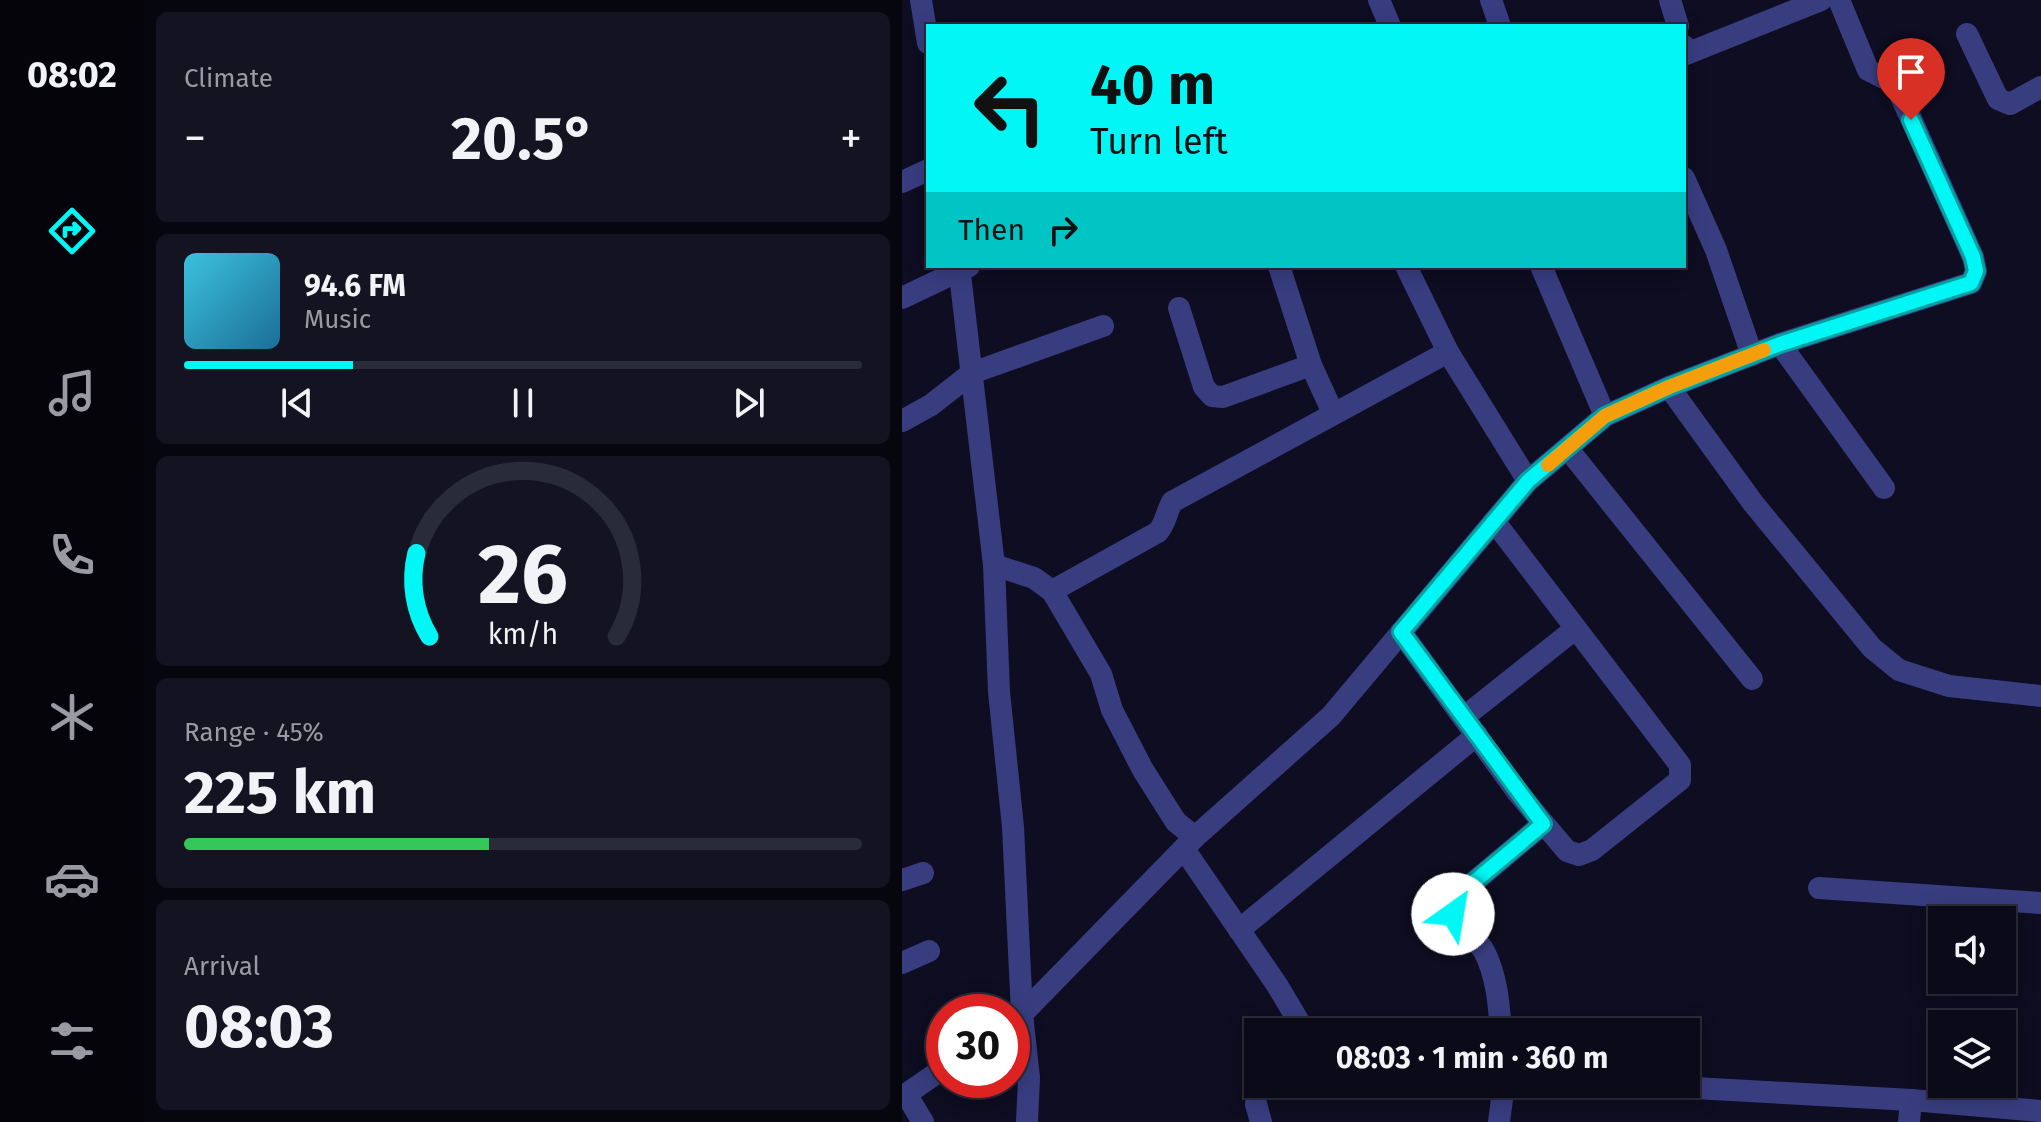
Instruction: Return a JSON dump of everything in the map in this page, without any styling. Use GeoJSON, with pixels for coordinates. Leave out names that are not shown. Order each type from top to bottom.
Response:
{"type":"FeatureCollection","features":[{"type":"Feature","properties":{"kind":"street"},"geometry":{"type":"LineString","coordinates":[[921,0],[926,31]]}},
{"type":"Feature","properties":{"kind":"street"},"geometry":{"type":"LineString","coordinates":[[1379,0],[1389,24]]}},
{"type":"Feature","properties":{"kind":"street"},"geometry":{"type":"LineString","coordinates":[[1491,0],[1499,24]]}},
{"type":"Feature","properties":{"kind":"street"},"geometry":{"type":"LineString","coordinates":[[1670,0],[1677,24]]}},
{"type":"Feature","properties":{"kind":"street"},"geometry":{"type":"LineString","coordinates":[[1686,52],[1821,0]]}},
{"type":"Feature","properties":{"kind":"street"},"geometry":{"type":"LineString","coordinates":[[1030,1005],[1189,843],[1331,716],[1528,481],[1605,416],[1669,387],[1780,344],[1971,283],[1976,271],[1973,257],[1899,92],[1892,82],[1868,70],[1839,0]]}},
{"type":"Feature","properties":{"kind":"street"},"geometry":{"type":"LineString","coordinates":[[1967,34],[1998,99],[2010,104],[2041,87]]}},
{"type":"Feature","properties":{"kind":"street"},"geometry":{"type":"LineString","coordinates":[[902,182],[926,171]]}},
{"type":"Feature","properties":{"kind":"street"},"geometry":{"type":"LineString","coordinates":[[1686,182],[1716,250],[1752,355]]}},
{"type":"Feature","properties":{"kind":"street"},"geometry":{"type":"LineString","coordinates":[[902,298],[961,268]]}},
{"type":"Feature","properties":{"kind":"street"},"geometry":{"type":"LineString","coordinates":[[963,268],[994,565],[999,692],[1013,827],[1016,994]]}},
{"type":"Feature","properties":{"kind":"street"},"geometry":{"type":"LineString","coordinates":[[1280,268],[1311,365],[1333,413]]}},
{"type":"Feature","properties":{"kind":"street"},"geometry":{"type":"LineString","coordinates":[[1407,268],[1448,352],[1528,481]]}},
{"type":"Feature","properties":{"kind":"street"},"geometry":{"type":"LineString","coordinates":[[1542,268],[1605,416]]}},
{"type":"Feature","properties":{"kind":"street"},"geometry":{"type":"LineString","coordinates":[[1179,308],[1204,387],[1212,396],[1223,397],[1311,365]]}},
{"type":"Feature","properties":{"kind":"street"},"geometry":{"type":"LineString","coordinates":[[902,421],[931,405],[972,373],[1103,326]]}},
{"type":"Feature","properties":{"kind":"street"},"geometry":{"type":"LineString","coordinates":[[1780,344],[1884,488]]}},
{"type":"Feature","properties":{"kind":"street"},"geometry":{"type":"LineString","coordinates":[[1052,591],[1158,532],[1165,525],[1172,502],[1448,352]]}},
{"type":"Feature","properties":{"kind":"street"},"geometry":{"type":"LineString","coordinates":[[1669,387],[1753,503],[1872,648],[1899,670],[1949,686],[2041,696]]}},
{"type":"Feature","properties":{"kind":"street"},"geometry":{"type":"LineString","coordinates":[[1568,449],[1752,679]]}},
{"type":"Feature","properties":{"kind":"street"},"geometry":{"type":"LineString","coordinates":[[1401,632],[1543,824],[1567,851],[1579,855],[1592,850],[1680,780],[1680,765],[1494,521]]}},
{"type":"Feature","properties":{"kind":"street"},"geometry":{"type":"LineString","coordinates":[[994,565],[1034,578],[1052,591],[1101,674],[1112,710],[1143,770],[1239,930],[1297,1018]]}},
{"type":"Feature","properties":{"kind":"street"},"geometry":{"type":"LineString","coordinates":[[1239,930],[1575,629]]}},
{"type":"Feature","properties":{"kind":"street"},"geometry":{"type":"LineString","coordinates":[[1500,1018],[1498,990],[1483,951],[1453,914],[1450,905],[1543,824]]}},
{"type":"Feature","properties":{"kind":"street"},"geometry":{"type":"LineString","coordinates":[[1819,888],[2041,903]]}},
{"type":"Feature","properties":{"kind":"street"},"geometry":{"type":"LineString","coordinates":[[902,963],[929,951]]}},
{"type":"Feature","properties":{"kind":"street"},"geometry":{"type":"LineString","coordinates":[[923,1122],[904,1095],[926,1080]]}},
{"type":"Feature","properties":{"kind":"street"},"geometry":{"type":"LineString","coordinates":[[1700,1091],[1910,1111],[2041,1111]]}},
{"type":"Feature","properties":{"kind":"street"},"geometry":{"type":"LineString","coordinates":[[1027,1122],[1028,1098]]}},
{"type":"Feature","properties":{"kind":"street"},"geometry":{"type":"LineString","coordinates":[[1499,1122],[1502,1098]]}},
{"type":"Feature","properties":{"kind":"slow traffic"},"geometry":{"type":"LineString","coordinates":[[1548,465],[1605,416],[1764,350]]}},
{"type":"Feature","properties":{"kind":"route"},"geometry":{"type":"LineString","coordinates":[[1453,914],[1450,905],[1456,897],[1543,824],[1401,632],[1528,481],[1605,416],[1669,387],[1780,344],[1971,283],[1976,271],[1973,257],[1911,120]]}}]}
